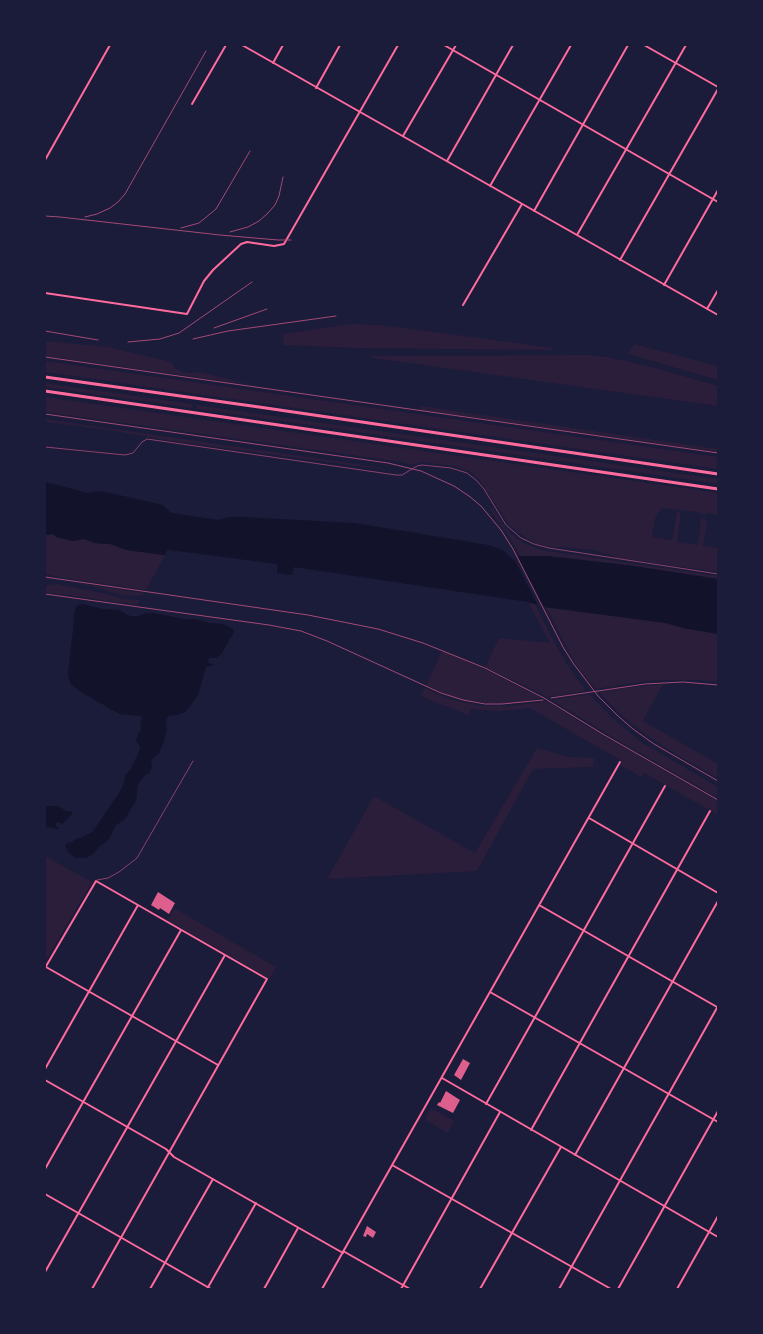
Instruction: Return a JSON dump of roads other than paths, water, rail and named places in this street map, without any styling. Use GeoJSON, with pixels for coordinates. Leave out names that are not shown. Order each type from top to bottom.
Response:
{"type":"FeatureCollection","features":[{"type":"Feature","properties":{"kind":"highway"},"geometry":{"type":"LineString","coordinates":[[45,377],[718,474]]}},
{"type":"Feature","properties":{"kind":"highway"},"geometry":{"type":"LineString","coordinates":[[45,392],[718,488]]}},
{"type":"Feature","properties":{"kind":"street"},"geometry":{"type":"LineString","coordinates":[[45,160],[110,45]]}},
{"type":"Feature","properties":{"kind":"street"},"geometry":{"type":"LineString","coordinates":[[192,104],[226,45]]}},
{"type":"Feature","properties":{"kind":"street"},"geometry":{"type":"LineString","coordinates":[[242,45],[718,316]]}},
{"type":"Feature","properties":{"kind":"street"},"geometry":{"type":"LineString","coordinates":[[273,63],[283,45]]}},
{"type":"Feature","properties":{"kind":"street"},"geometry":{"type":"LineString","coordinates":[[316,88],[340,45]]}},
{"type":"Feature","properties":{"kind":"street"},"geometry":{"type":"LineString","coordinates":[[45,293],[187,314],[204,281],[212,270],[241,244],[247,242],[279,246],[284,244],[398,45]]}},
{"type":"Feature","properties":{"kind":"street"},"geometry":{"type":"LineString","coordinates":[[444,45],[718,202]]}},
{"type":"Feature","properties":{"kind":"street"},"geometry":{"type":"LineString","coordinates":[[403,136],[456,45]]}},
{"type":"Feature","properties":{"kind":"street"},"geometry":{"type":"LineString","coordinates":[[447,161],[513,45]]}},
{"type":"Feature","properties":{"kind":"street"},"geometry":{"type":"LineString","coordinates":[[490,186],[571,45]]}},
{"type":"Feature","properties":{"kind":"street"},"geometry":{"type":"LineString","coordinates":[[534,211],[628,45]]}},
{"type":"Feature","properties":{"kind":"street"},"geometry":{"type":"LineString","coordinates":[[620,260],[718,88],[644,45]]}},
{"type":"Feature","properties":{"kind":"street"},"geometry":{"type":"LineString","coordinates":[[577,235],[686,45]]}},
{"type":"Feature","properties":{"kind":"street"},"geometry":{"type":"LineString","coordinates":[[664,284],[718,190]]}},
{"type":"Feature","properties":{"kind":"street"},"geometry":{"type":"LineString","coordinates":[[463,305],[522,204]]}},
{"type":"Feature","properties":{"kind":"street"},"geometry":{"type":"LineString","coordinates":[[707,309],[718,290]]}},
{"type":"Feature","properties":{"kind":"street"},"geometry":{"type":"LineString","coordinates":[[322,1289],[620,762]]}},
{"type":"Feature","properties":{"kind":"street"},"geometry":{"type":"LineString","coordinates":[[486,1104],[665,786]]}},
{"type":"Feature","properties":{"kind":"street"},"geometry":{"type":"LineString","coordinates":[[531,1130],[710,811]]}},
{"type":"Feature","properties":{"kind":"street"},"geometry":{"type":"LineString","coordinates":[[589,818],[718,892]]}},
{"type":"Feature","properties":{"kind":"street"},"geometry":{"type":"LineString","coordinates":[[92,1289],[267,979],[96,881],[46,968],[218,1065]]}},
{"type":"Feature","properties":{"kind":"street"},"geometry":{"type":"LineString","coordinates":[[575,1155],[718,901]]}},
{"type":"Feature","properties":{"kind":"street"},"geometry":{"type":"LineString","coordinates":[[45,1069],[138,905]]}},
{"type":"Feature","properties":{"kind":"street"},"geometry":{"type":"LineString","coordinates":[[539,905],[718,1007],[559,1289]]}},
{"type":"Feature","properties":{"kind":"street"},"geometry":{"type":"LineString","coordinates":[[45,1169],[181,930]]}},
{"type":"Feature","properties":{"kind":"street"},"geometry":{"type":"LineString","coordinates":[[45,1272],[225,955]]}},
{"type":"Feature","properties":{"kind":"street"},"geometry":{"type":"LineString","coordinates":[[490,992],[718,1122]]}},
{"type":"Feature","properties":{"kind":"street"},"geometry":{"type":"LineString","coordinates":[[442,1078],[718,1237]]}},
{"type":"Feature","properties":{"kind":"street"},"geometry":{"type":"LineString","coordinates":[[45,1080],[213,1179],[410,1289]]}},
{"type":"Feature","properties":{"kind":"street"},"geometry":{"type":"LineString","coordinates":[[618,1289],[718,1111]]}},
{"type":"Feature","properties":{"kind":"street"},"geometry":{"type":"LineString","coordinates":[[401,1289],[500,1112]]}},
{"type":"Feature","properties":{"kind":"street"},"geometry":{"type":"LineString","coordinates":[[480,1289],[561,1147]]}},
{"type":"Feature","properties":{"kind":"street"},"geometry":{"type":"LineString","coordinates":[[392,1164],[610,1289]]}},
{"type":"Feature","properties":{"kind":"street"},"geometry":{"type":"LineString","coordinates":[[150,1289],[213,1179]]}},
{"type":"Feature","properties":{"kind":"street"},"geometry":{"type":"LineString","coordinates":[[45,1194],[209,1288],[256,1203]]}},
{"type":"Feature","properties":{"kind":"street"},"geometry":{"type":"LineString","coordinates":[[677,1289],[718,1216]]}},
{"type":"Feature","properties":{"kind":"street"},"geometry":{"type":"LineString","coordinates":[[264,1289],[299,1228]]}},
{"type":"Feature","properties":{"kind":"lane"},"geometry":{"type":"LineString","coordinates":[[45,447],[125,455],[133,453],[147,439],[396,475],[402,475],[422,465],[451,468],[462,471],[476,480],[484,489],[506,525],[521,538],[534,544],[718,574]]}},
{"type":"Feature","properties":{"kind":"lane"},"geometry":{"type":"LineString","coordinates":[[96,881],[120,872],[137,858],[193,761]]}},
{"type":"Feature","properties":{"kind":"railway"},"geometry":{"type":"LineString","coordinates":[[85,217],[110,208],[125,194],[206,51]]}},
{"type":"Feature","properties":{"kind":"railway"},"geometry":{"type":"LineString","coordinates":[[181,228],[199,223],[216,209],[250,151]]}},
{"type":"Feature","properties":{"kind":"railway"},"geometry":{"type":"LineString","coordinates":[[230,232],[248,227],[268,213],[275,205],[279,196],[283,177]]}},
{"type":"Feature","properties":{"kind":"railway"},"geometry":{"type":"LineString","coordinates":[[45,216],[220,235],[291,240]]}},
{"type":"Feature","properties":{"kind":"railway"},"geometry":{"type":"LineString","coordinates":[[128,342],[160,339],[179,333],[252,282]]}},
{"type":"Feature","properties":{"kind":"railway"},"geometry":{"type":"LineString","coordinates":[[214,328],[267,309]]}},
{"type":"Feature","properties":{"kind":"railway"},"geometry":{"type":"LineString","coordinates":[[193,339],[228,331],[336,316]]}},
{"type":"Feature","properties":{"kind":"railway"},"geometry":{"type":"LineString","coordinates":[[45,331],[98,340]]}},
{"type":"Feature","properties":{"kind":"railway"},"geometry":{"type":"LineString","coordinates":[[45,357],[718,453]]}},
{"type":"Feature","properties":{"kind":"railway"},"geometry":{"type":"LineString","coordinates":[[45,414],[388,463],[421,471],[454,486],[481,506],[501,530],[513,549],[563,647],[598,696],[633,729],[654,744],[718,781]]}},
{"type":"Feature","properties":{"kind":"railway"},"geometry":{"type":"LineString","coordinates":[[45,577],[308,615],[378,629],[423,643],[485,668],[544,698],[718,800]]}},
{"type":"Feature","properties":{"kind":"railway"},"geometry":{"type":"LineString","coordinates":[[45,594],[301,631],[441,693],[463,700],[485,704],[543,700]]}},
{"type":"Feature","properties":{"kind":"railway"},"geometry":{"type":"LineString","coordinates":[[551,698],[645,684],[683,682],[718,685]]}}]}
